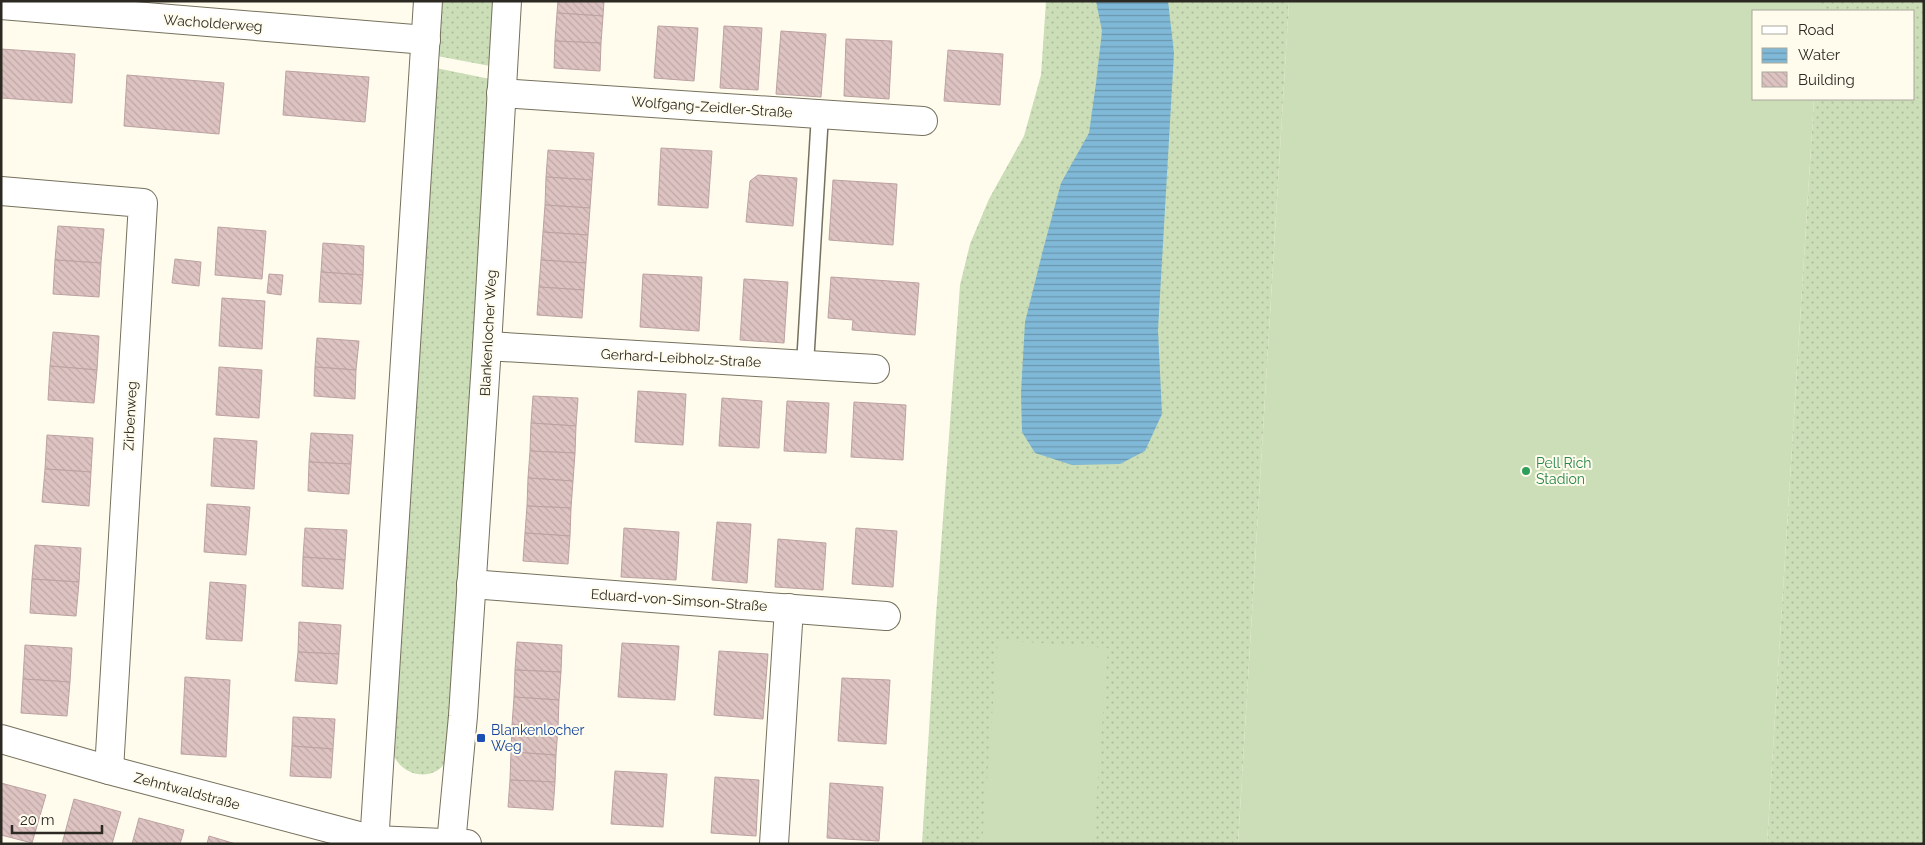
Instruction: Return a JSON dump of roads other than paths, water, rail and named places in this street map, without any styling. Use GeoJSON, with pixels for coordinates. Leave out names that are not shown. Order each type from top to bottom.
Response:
{"type":"FeatureCollection","features":[{"type":"Feature","properties":{"kind":"street"},"geometry":{"type":"LineString","coordinates":[[428,1],[374,842],[467,844]]}},
{"type":"Feature","properties":{"kind":"street","name":"Blankenlocher Weg"},"geometry":{"type":"LineString","coordinates":[[451,843],[463,716],[507,1]]}},
{"type":"Feature","properties":{"kind":"street","name":"Wacholderweg"},"geometry":{"type":"LineString","coordinates":[[1,5],[426,40]]}},
{"type":"Feature","properties":{"kind":"street","name":"Wolfgang-Zeidler-Straße"},"geometry":{"type":"LineString","coordinates":[[501,93],[923,121]]}},
{"type":"Feature","properties":{"kind":"street","name":"Zirbenweg"},"geometry":{"type":"LineString","coordinates":[[1,190],[143,203],[109,770]]}},
{"type":"Feature","properties":{"kind":"street","name":"Gerhard-Leibholz-Straße"},"geometry":{"type":"LineString","coordinates":[[487,346],[875,369]]}},
{"type":"Feature","properties":{"kind":"street","name":"Eduard-von-Simson-Straße"},"geometry":{"type":"LineString","coordinates":[[471,584],[886,616]]}},
{"type":"Feature","properties":{"kind":"street"},"geometry":{"type":"LineString","coordinates":[[774,844],[789,608]]}},
{"type":"Feature","properties":{"kind":"street","name":"Zehntwaldstraße"},"geometry":{"type":"LineString","coordinates":[[1,739],[374,842]]}},
{"type":"Feature","properties":{"kind":"lane"},"geometry":{"type":"LineString","coordinates":[[805,365],[820,114]]}},
{"type":"Feature","properties":{"kind":"water"},"geometry":{"type":"Polygon","coordinates":[[[1096,1],[1168,1],[1174,53],[1158,330],[1162,414],[1145,451],[1120,464],[1072,465],[1035,453],[1022,432],[1021,393],[1025,322],[1043,250],[1061,183],[1089,133],[1102,31],[1096,1]]]}},
{"type":"Feature","properties":{"kind":"place","name":"Pell Rich Stadion"},"geometry":{"type":"Point","coordinates":[1526,471]}},
{"type":"Feature","properties":{"kind":"place","name":"Blankenlocher Weg"},"geometry":{"type":"Point","coordinates":[481,738]}}]}
